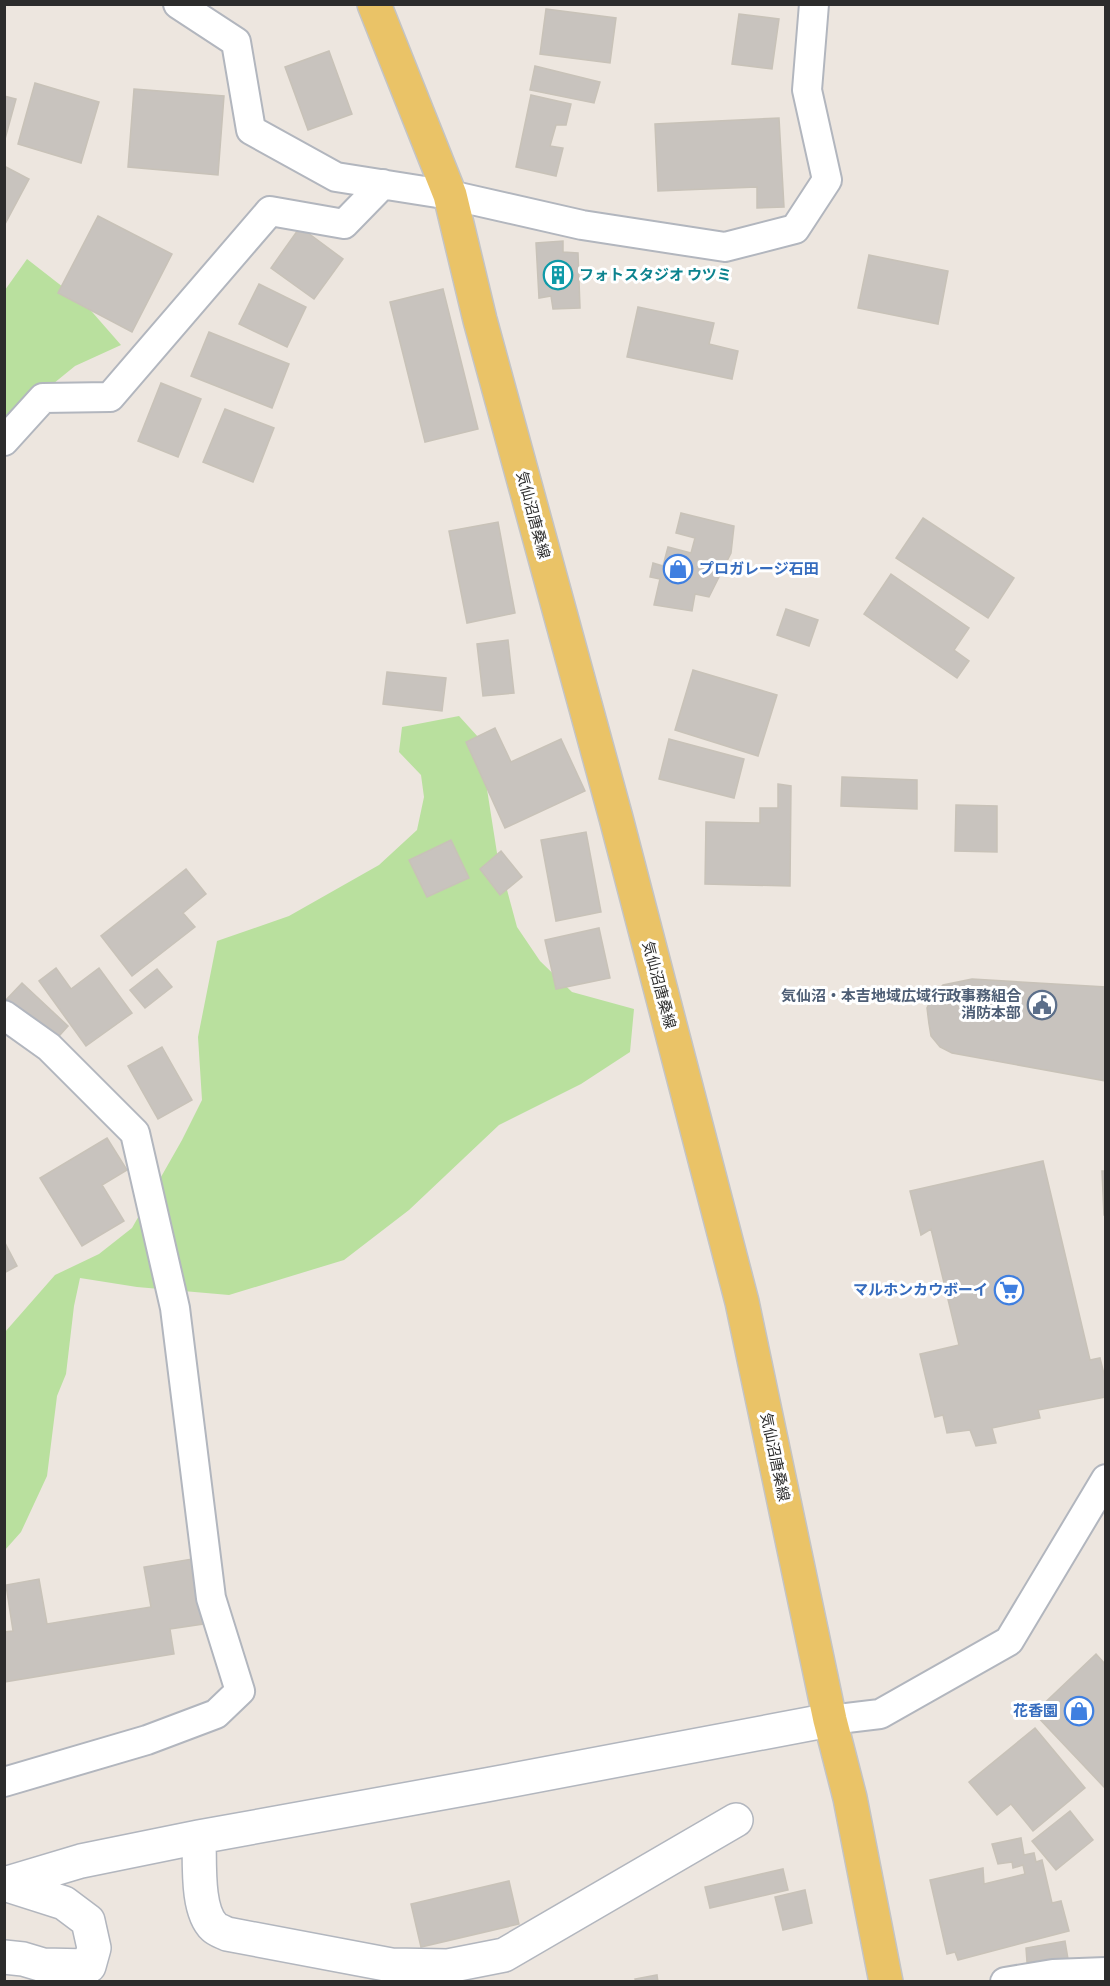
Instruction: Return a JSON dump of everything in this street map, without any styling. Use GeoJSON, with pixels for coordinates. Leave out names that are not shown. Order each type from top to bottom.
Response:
{"type":"FeatureCollection","features":[{"type":"Feature","properties":{"kind":"main road","name":"気仙沼唐桑線"},"geometry":{"type":"LineString","coordinates":[[374,4],[450,195],[480,320],[616,819],[742,1302],[830,1720],[850,1798],[886,1982]]}},
{"type":"Feature","properties":{"kind":"street"},"geometry":{"type":"LineString","coordinates":[[178,4],[236,42],[251,130],[336,177],[450,195],[582,225],[725,247],[795,229],[827,180],[807,90],[814,4]]}},
{"type":"Feature","properties":{"kind":"street"},"geometry":{"type":"LineString","coordinates":[[4,441],[44,398],[110,397],[270,211],[344,224],[383,184]]}},
{"type":"Feature","properties":{"kind":"street"},"geometry":{"type":"LineString","coordinates":[[4,1015],[49,1047],[135,1133],[175,1308],[211,1598],[240,1691],[216,1714],[147,1740],[4,1782]]}},
{"type":"Feature","properties":{"kind":"street"},"geometry":{"type":"LineString","coordinates":[[4,1884],[81,1861],[200,1837],[830,1720],[880,1714],[1009,1641],[1106,1479]]}},
{"type":"Feature","properties":{"kind":"street"},"geometry":{"type":"LineString","coordinates":[[200,1837],[201,1890],[207,1916],[215,1927],[227,1934],[391,1965],[448,1966],[504,1954],[736,1820]]}},
{"type":"Feature","properties":{"kind":"street"},"geometry":{"type":"LineString","coordinates":[[4,1884],[64,1903],[88,1921],[94,1948],[89,1966],[43,1965],[23,1959],[4,1957]]}},
{"type":"Feature","properties":{"kind":"street"},"geometry":{"type":"LineString","coordinates":[[1005,1982],[1053,1974],[1106,1972]]}},
{"type":"Feature","properties":{"kind":"green space"},"geometry":{"type":"Polygon","coordinates":[[[27,259],[86,305],[121,345],[75,366],[5,423],[5,290],[27,259]]]}},
{"type":"Feature","properties":{"kind":"green space"},"geometry":{"type":"Polygon","coordinates":[[[459,716],[479,738],[497,853],[517,927],[540,961],[572,992],[634,1009],[630,1052],[581,1084],[499,1125],[409,1210],[344,1260],[229,1295],[137,1287],[80,1278],[74,1306],[66,1374],[57,1396],[47,1476],[21,1532],[5,1550],[5,1332],[55,1275],[99,1254],[132,1228],[182,1140],[202,1100],[198,1037],[217,941],[289,916],[379,865],[417,830],[424,797],[421,775],[399,752],[402,727],[459,716]]]}},
{"type":"Feature","properties":{"kind":"building"},"geometry":{"type":"Polygon","coordinates":[[[546,9],[616,18],[610,63],[540,54],[546,9]]]}},
{"type":"Feature","properties":{"kind":"building"},"geometry":{"type":"Polygon","coordinates":[[[739,14],[779,19],[772,69],[732,64],[739,14]]]}},
{"type":"Feature","properties":{"kind":"building"},"geometry":{"type":"Polygon","coordinates":[[[329,51],[352,114],[308,130],[285,67],[329,51]]]}},
{"type":"Feature","properties":{"kind":"building"},"geometry":{"type":"Polygon","coordinates":[[[535,66],[600,82],[594,103],[530,90],[535,66]]]}},
{"type":"Feature","properties":{"kind":"building"},"geometry":{"type":"Polygon","coordinates":[[[35,83],[99,102],[81,163],[18,144],[35,83]]]}},
{"type":"Feature","properties":{"kind":"building"},"geometry":{"type":"Polygon","coordinates":[[[134,89],[224,96],[218,175],[128,167],[134,89]]]}},
{"type":"Feature","properties":{"kind":"building"},"geometry":{"type":"Polygon","coordinates":[[[531,95],[571,104],[566,125],[556,125],[550,146],[563,148],[556,176],[516,167],[531,95]]]}},
{"type":"Feature","properties":{"kind":"building"},"geometry":{"type":"Polygon","coordinates":[[[4,96],[16,99],[5,139],[4,138],[4,96]]]}},
{"type":"Feature","properties":{"kind":"building"},"geometry":{"type":"Polygon","coordinates":[[[779,118],[784,207],[757,208],[757,187],[658,191],[655,124],[779,118]]]}},
{"type":"Feature","properties":{"kind":"building"},"geometry":{"type":"Polygon","coordinates":[[[4,166],[29,179],[4,226],[4,166]]]}},
{"type":"Feature","properties":{"kind":"building"},"geometry":{"type":"Polygon","coordinates":[[[98,216],[172,254],[132,332],[58,293],[98,216]]]}},
{"type":"Feature","properties":{"kind":"building"},"geometry":{"type":"Polygon","coordinates":[[[300,227],[343,259],[314,299],[271,268],[300,227]]]}},
{"type":"Feature","properties":{"kind":"building","name":"フォトスタジオ ウツミ"},"geometry":{"type":"Polygon","coordinates":[[[563,241],[563,252],[578,253],[580,308],[553,309],[551,296],[539,298],[536,243],[563,241]]]}},
{"type":"Feature","properties":{"kind":"building"},"geometry":{"type":"Polygon","coordinates":[[[869,255],[948,271],[938,324],[858,308],[869,255]]]}},
{"type":"Feature","properties":{"kind":"building"},"geometry":{"type":"Polygon","coordinates":[[[259,284],[306,307],[287,347],[239,324],[259,284]]]}},
{"type":"Feature","properties":{"kind":"building"},"geometry":{"type":"Polygon","coordinates":[[[443,289],[478,429],[425,442],[390,302],[443,289]]]}},
{"type":"Feature","properties":{"kind":"building"},"geometry":{"type":"Polygon","coordinates":[[[638,307],[714,323],[709,344],[738,351],[732,379],[627,357],[638,307]]]}},
{"type":"Feature","properties":{"kind":"building"},"geometry":{"type":"Polygon","coordinates":[[[209,332],[289,364],[272,408],[191,376],[209,332]]]}},
{"type":"Feature","properties":{"kind":"building"},"geometry":{"type":"Polygon","coordinates":[[[161,383],[201,399],[178,457],[138,441],[161,383]]]}},
{"type":"Feature","properties":{"kind":"building"},"geometry":{"type":"Polygon","coordinates":[[[225,409],[274,428],[253,482],[203,462],[225,409]]]}},
{"type":"Feature","properties":{"kind":"building"},"geometry":{"type":"Polygon","coordinates":[[[681,513],[734,526],[731,553],[709,597],[695,594],[692,611],[654,605],[660,579],[650,577],[653,563],[663,566],[668,547],[691,553],[695,538],[676,533],[681,513]]]}},
{"type":"Feature","properties":{"kind":"building"},"geometry":{"type":"Polygon","coordinates":[[[923,518],[1014,578],[988,618],[896,558],[923,518]]]}},
{"type":"Feature","properties":{"kind":"building"},"geometry":{"type":"Polygon","coordinates":[[[498,522],[515,613],[467,623],[449,531],[498,522]]]}},
{"type":"Feature","properties":{"kind":"building"},"geometry":{"type":"Polygon","coordinates":[[[891,574],[969,628],[954,650],[969,661],[957,678],[864,614],[891,574]]]}},
{"type":"Feature","properties":{"kind":"building"},"geometry":{"type":"Polygon","coordinates":[[[786,609],[818,620],[809,646],[777,635],[786,609]]]}},
{"type":"Feature","properties":{"kind":"building"},"geometry":{"type":"Polygon","coordinates":[[[508,640],[514,693],[483,696],[477,644],[508,640]]]}},
{"type":"Feature","properties":{"kind":"building"},"geometry":{"type":"Polygon","coordinates":[[[693,670],[777,695],[758,756],[675,730],[693,670]]]}},
{"type":"Feature","properties":{"kind":"building"},"geometry":{"type":"Polygon","coordinates":[[[387,672],[446,678],[442,711],[383,704],[387,672]]]}},
{"type":"Feature","properties":{"kind":"building"},"geometry":{"type":"Polygon","coordinates":[[[495,728],[511,762],[561,739],[585,791],[505,828],[466,742],[495,728]]]}},
{"type":"Feature","properties":{"kind":"building"},"geometry":{"type":"Polygon","coordinates":[[[669,739],[744,759],[734,798],[659,779],[669,739]]]}},
{"type":"Feature","properties":{"kind":"building"},"geometry":{"type":"Polygon","coordinates":[[[842,777],[917,780],[917,809],[841,806],[842,777]]]}},
{"type":"Feature","properties":{"kind":"building"},"geometry":{"type":"Polygon","coordinates":[[[778,784],[791,786],[790,886],[705,884],[706,822],[760,823],[760,808],[778,808],[778,784]]]}},
{"type":"Feature","properties":{"kind":"building"},"geometry":{"type":"Polygon","coordinates":[[[956,805],[997,806],[997,852],[955,851],[956,805]]]}},
{"type":"Feature","properties":{"kind":"building"},"geometry":{"type":"Polygon","coordinates":[[[586,832],[601,912],[556,921],[541,840],[586,832]]]}},
{"type":"Feature","properties":{"kind":"building"},"geometry":{"type":"Polygon","coordinates":[[[451,840],[469,878],[427,897],[409,860],[451,840]]]}},
{"type":"Feature","properties":{"kind":"building"},"geometry":{"type":"Polygon","coordinates":[[[501,851],[522,877],[500,895],[480,869],[501,851]]]}},
{"type":"Feature","properties":{"kind":"building"},"geometry":{"type":"Polygon","coordinates":[[[186,869],[206,894],[183,913],[195,927],[132,976],[101,936],[186,869]]]}},
{"type":"Feature","properties":{"kind":"building"},"geometry":{"type":"Polygon","coordinates":[[[599,928],[610,978],[556,989],[545,940],[599,928]]]}},
{"type":"Feature","properties":{"kind":"building"},"geometry":{"type":"Polygon","coordinates":[[[56,968],[71,989],[99,968],[132,1013],[86,1046],[39,981],[56,968]]]}},
{"type":"Feature","properties":{"kind":"building"},"geometry":{"type":"Polygon","coordinates":[[[157,969],[172,987],[145,1008],[130,990],[157,969]]]}},
{"type":"Feature","properties":{"kind":"building"},"geometry":{"type":"Polygon","coordinates":[[[972,979],[1106,987],[1106,1081],[952,1053],[940,1047],[931,1036],[927,1008],[933,996],[943,985],[972,979]]]}},
{"type":"Feature","properties":{"kind":"building"},"geometry":{"type":"Polygon","coordinates":[[[22,983],[68,1026],[52,1044],[5,1001],[22,983]]]}},
{"type":"Feature","properties":{"kind":"building"},"geometry":{"type":"Polygon","coordinates":[[[162,1047],[192,1100],[158,1119],[128,1066],[162,1047]]]}},
{"type":"Feature","properties":{"kind":"building"},"geometry":{"type":"Polygon","coordinates":[[[107,1138],[127,1170],[102,1185],[124,1221],[82,1246],[40,1178],[107,1138]]]}},
{"type":"Feature","properties":{"kind":"building","name":"マルホンカウボーイ"},"geometry":{"type":"Polygon","coordinates":[[[1043,1161],[1090,1360],[1100,1358],[1106,1382],[1106,1397],[1038,1410],[1040,1418],[992,1428],[996,1443],[976,1446],[970,1430],[947,1433],[943,1415],[935,1417],[920,1354],[959,1345],[931,1229],[921,1235],[910,1191],[1043,1161]]]}},
{"type":"Feature","properties":{"kind":"building"},"geometry":{"type":"Polygon","coordinates":[[[1102,1171],[1106,1171],[1106,1215],[1104,1215],[1102,1171]]]}},
{"type":"Feature","properties":{"kind":"building"},"geometry":{"type":"Polygon","coordinates":[[[4,1241],[17,1266],[4,1273],[4,1241]]]}},
{"type":"Feature","properties":{"kind":"building"},"geometry":{"type":"Polygon","coordinates":[[[192,1559],[203,1624],[170,1629],[174,1654],[4,1682],[4,1632],[13,1631],[6,1585],[39,1579],[47,1624],[151,1607],[144,1567],[192,1559]]]}},
{"type":"Feature","properties":{"kind":"building"},"geometry":{"type":"Polygon","coordinates":[[[1096,1654],[1106,1665],[1106,1786],[1104,1787],[1034,1713],[1096,1654]]]}},
{"type":"Feature","properties":{"kind":"building"},"geometry":{"type":"Polygon","coordinates":[[[1035,1728],[1085,1788],[1033,1831],[1011,1804],[997,1815],[969,1782],[1035,1728]]]}},
{"type":"Feature","properties":{"kind":"building"},"geometry":{"type":"Polygon","coordinates":[[[1070,1811],[1093,1840],[1056,1870],[1032,1841],[1070,1811]]]}},
{"type":"Feature","properties":{"kind":"building"},"geometry":{"type":"Polygon","coordinates":[[[1021,1838],[1024,1855],[1034,1853],[1036,1862],[1042,1860],[1052,1903],[1061,1901],[1069,1931],[958,1960],[955,1952],[947,1954],[930,1880],[983,1868],[984,1884],[1025,1874],[1023,1865],[1013,1868],[1012,1862],[998,1864],[992,1844],[1021,1838]]]}},
{"type":"Feature","properties":{"kind":"building"},"geometry":{"type":"Polygon","coordinates":[[[783,1869],[788,1890],[710,1908],[705,1887],[783,1869]]]}},
{"type":"Feature","properties":{"kind":"building"},"geometry":{"type":"Polygon","coordinates":[[[509,1881],[519,1924],[421,1947],[411,1904],[509,1881]]]}},
{"type":"Feature","properties":{"kind":"building"},"geometry":{"type":"Polygon","coordinates":[[[805,1890],[812,1923],[783,1930],[775,1897],[805,1890]]]}},
{"type":"Feature","properties":{"kind":"building"},"geometry":{"type":"Polygon","coordinates":[[[1065,1941],[1068,1959],[1027,1962],[1026,1948],[1065,1941]]]}},
{"type":"Feature","properties":{"kind":"building"},"geometry":{"type":"Polygon","coordinates":[[[657,1975],[658,1982],[636,1982],[635,1979],[657,1975]]]}},
{"type":"Feature","properties":{"kind":"place","name":"フォトスタジオ ウツミ"},"geometry":{"type":"Point","coordinates":[558,275]}},
{"type":"Feature","properties":{"kind":"place","name":"プロガレージ石田"},"geometry":{"type":"Point","coordinates":[678,569]}},
{"type":"Feature","properties":{"kind":"place","name":"気仙沼・本吉地域広域行政事務組合 消防本部"},"geometry":{"type":"Point","coordinates":[1042,1005]}},
{"type":"Feature","properties":{"kind":"place","name":"マルホンカウボーイ"},"geometry":{"type":"Point","coordinates":[1009,1290]}},
{"type":"Feature","properties":{"kind":"place","name":"花香園"},"geometry":{"type":"Point","coordinates":[1079,1711]}}]}
